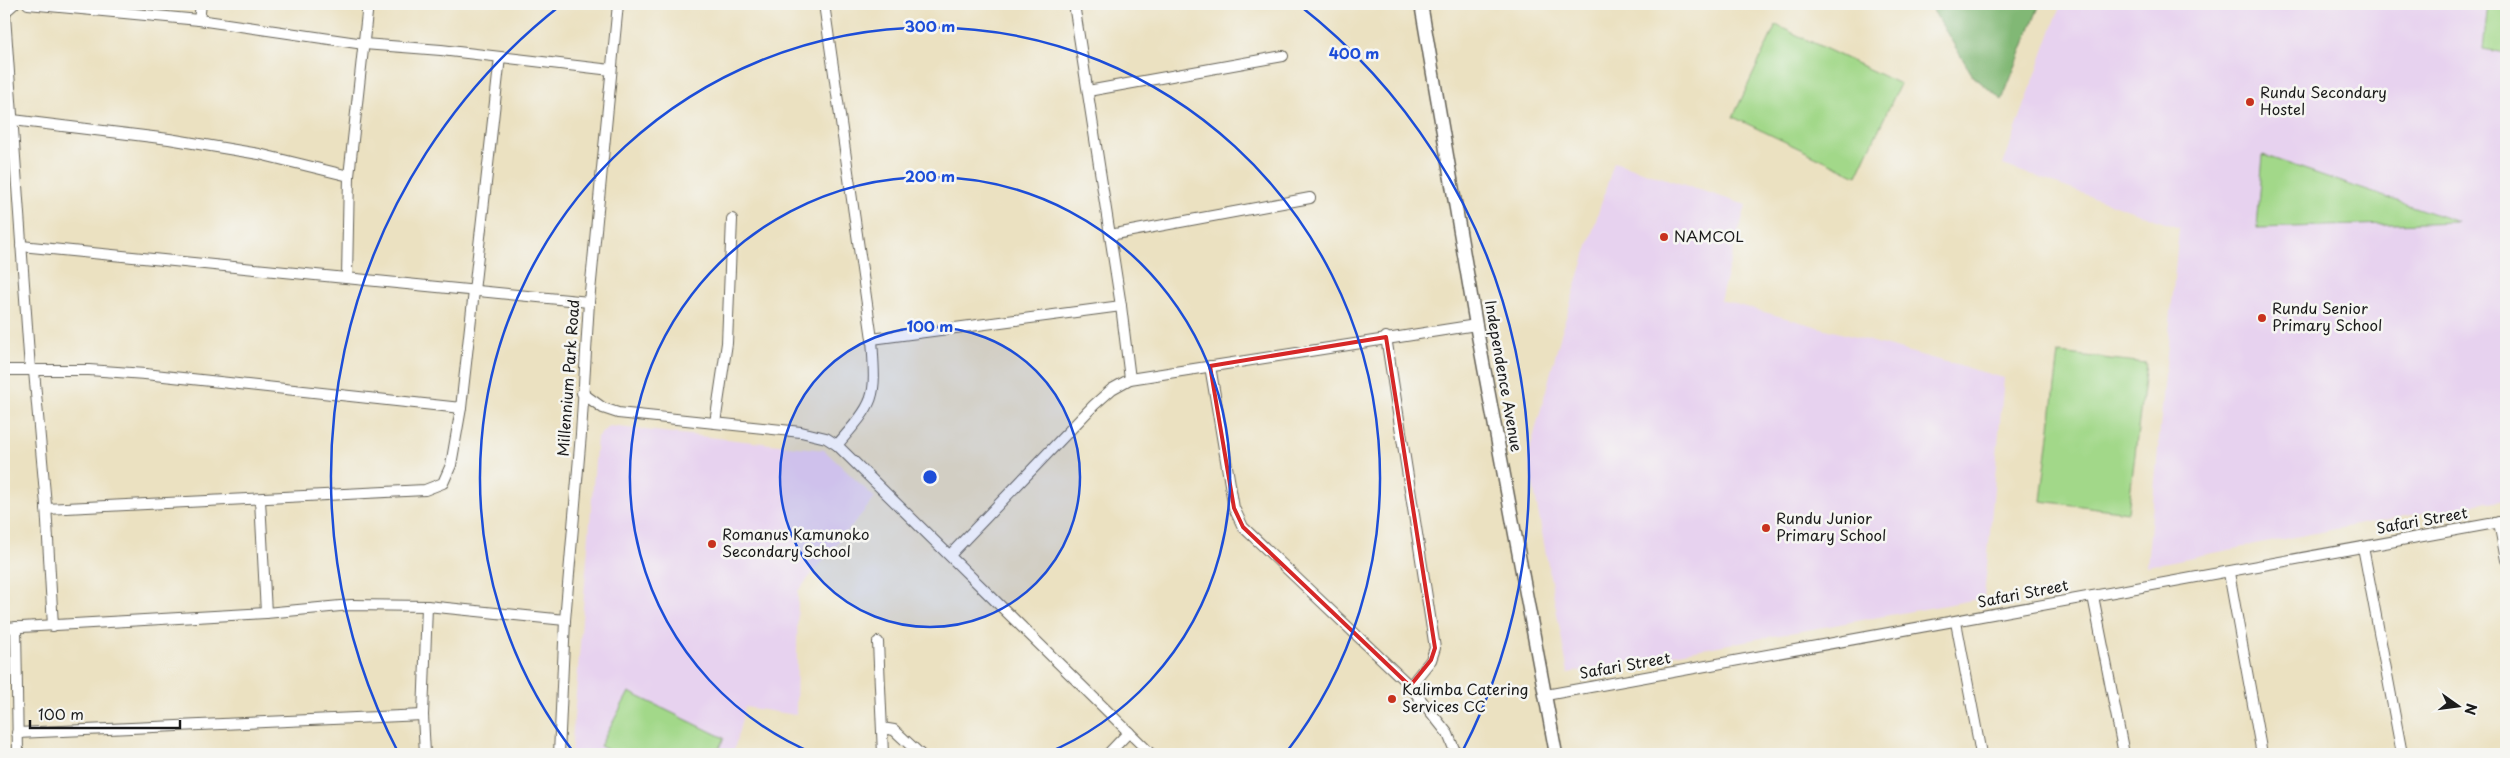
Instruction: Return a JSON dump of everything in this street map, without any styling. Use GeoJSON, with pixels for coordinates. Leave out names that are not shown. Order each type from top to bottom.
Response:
{"type":"FeatureCollection","features":[{"type":"Feature","properties":{"kind":"street"},"geometry":{"type":"LineString","coordinates":[[14,4],[6,10],[5,16],[21,246],[46,509],[53,626]]}},
{"type":"Feature","properties":{"kind":"street"},"geometry":{"type":"LineString","coordinates":[[28,4],[72,6],[199,20],[364,44],[611,70]]}},
{"type":"Feature","properties":{"kind":"street"},"geometry":{"type":"LineString","coordinates":[[199,20],[201,4]]}},
{"type":"Feature","properties":{"kind":"street"},"geometry":{"type":"LineString","coordinates":[[347,277],[349,176],[368,4]]}},
{"type":"Feature","properties":{"kind":"street","name":"Millennium Park Road"},"geometry":{"type":"LineString","coordinates":[[559,754],[565,620],[582,434],[582,393],[589,302],[618,4]]}},
{"type":"Feature","properties":{"kind":"street"},"geometry":{"type":"LineString","coordinates":[[824,4],[872,339],[875,380],[873,397],[866,412],[837,445]]}},
{"type":"Feature","properties":{"kind":"street"},"geometry":{"type":"LineString","coordinates":[[1074,4],[1121,306],[1130,379]]}},
{"type":"Feature","properties":{"kind":"street","name":"Independence Avenue"},"geometry":{"type":"LineString","coordinates":[[1421,4],[1476,325],[1556,754]]}},
{"type":"Feature","properties":{"kind":"street"},"geometry":{"type":"LineString","coordinates":[[1088,91],[1283,56]]}},
{"type":"Feature","properties":{"kind":"street"},"geometry":{"type":"LineString","coordinates":[[46,509],[62,506],[260,500],[435,488],[443,483],[448,475],[461,408],[500,57]]}},
{"type":"Feature","properties":{"kind":"street"},"geometry":{"type":"LineString","coordinates":[[13,120],[169,139],[259,154],[349,176]]}},
{"type":"Feature","properties":{"kind":"street"},"geometry":{"type":"LineString","coordinates":[[1110,235],[1310,198]]}},
{"type":"Feature","properties":{"kind":"street"},"geometry":{"type":"LineString","coordinates":[[715,423],[727,343],[732,219]]}},
{"type":"Feature","properties":{"kind":"street"},"geometry":{"type":"LineString","coordinates":[[21,246],[589,302]]}},
{"type":"Feature","properties":{"kind":"street"},"geometry":{"type":"LineString","coordinates":[[872,339],[1121,306]]}},
{"type":"Feature","properties":{"kind":"street"},"geometry":{"type":"LineString","coordinates":[[950,555],[1094,405],[1112,389],[1130,379],[1386,337],[1476,325]]}},
{"type":"Feature","properties":{"kind":"street"},"geometry":{"type":"LineString","coordinates":[[1386,337],[1435,648],[1431,660],[1410,686]]}},
{"type":"Feature","properties":{"kind":"street"},"geometry":{"type":"LineString","coordinates":[[1210,366],[1234,508],[1243,528],[1410,686],[1445,729],[1456,754]]}},
{"type":"Feature","properties":{"kind":"street"},"geometry":{"type":"LineString","coordinates":[[4,370],[89,370],[145,374],[461,408]]}},
{"type":"Feature","properties":{"kind":"street"},"geometry":{"type":"LineString","coordinates":[[582,393],[604,408],[618,413],[808,433],[826,438],[837,445],[1151,754]]}},
{"type":"Feature","properties":{"kind":"street"},"geometry":{"type":"LineString","coordinates":[[260,500],[266,613]]}},
{"type":"Feature","properties":{"kind":"street"},"geometry":{"type":"LineString","coordinates":[[2503,522],[2506,560]]}},
{"type":"Feature","properties":{"kind":"street","name":"Safari Street"},"geometry":{"type":"LineString","coordinates":[[1546,696],[2503,522]]}},
{"type":"Feature","properties":{"kind":"street"},"geometry":{"type":"LineString","coordinates":[[2363,546],[2402,754]]}},
{"type":"Feature","properties":{"kind":"street"},"geometry":{"type":"LineString","coordinates":[[2229,573],[2262,754]]}},
{"type":"Feature","properties":{"kind":"street"},"geometry":{"type":"LineString","coordinates":[[2093,596],[2124,754]]}},
{"type":"Feature","properties":{"kind":"street"},"geometry":{"type":"LineString","coordinates":[[4,628],[266,613],[351,605],[427,606],[565,620]]}},
{"type":"Feature","properties":{"kind":"street"},"geometry":{"type":"LineString","coordinates":[[425,754],[423,716],[427,606]]}},
{"type":"Feature","properties":{"kind":"street"},"geometry":{"type":"LineString","coordinates":[[1956,622],[1981,754]]}},
{"type":"Feature","properties":{"kind":"street"},"geometry":{"type":"LineString","coordinates":[[16,627],[18,754]]}},
{"type":"Feature","properties":{"kind":"street"},"geometry":{"type":"LineString","coordinates":[[878,642],[883,754]]}},
{"type":"Feature","properties":{"kind":"street"},"geometry":{"type":"LineString","coordinates":[[17,734],[423,716]]}},
{"type":"Feature","properties":{"kind":"street"},"geometry":{"type":"LineString","coordinates":[[882,728],[894,730],[920,754]]}},
{"type":"Feature","properties":{"kind":"street"},"geometry":{"type":"LineString","coordinates":[[1108,754],[1129,732]]}},
{"type":"Feature","properties":{"kind":"highlighted area"},"geometry":{"type":"Polygon","coordinates":[[[1386,337],[1435,648],[1431,660],[1410,686],[1243,527],[1234,508],[1210,366],[1386,337]]]}},
{"type":"Feature","properties":{"kind":"shaded area"},"geometry":{"type":"Polygon","coordinates":[[[2061,4],[2488,4],[2483,49],[2506,53],[2506,499],[2377,521],[2147,566],[2179,228],[2003,165],[2061,4]],[[2263,155],[2257,228],[2456,222],[2263,155]]]}},
{"type":"Feature","properties":{"kind":"shaded area","name":"Rundu Junior Primary School"},"geometry":{"type":"Polygon","coordinates":[[[1614,162],[1746,205],[1720,300],[2004,378],[1984,598],[1568,673],[1528,457],[1563,327],[1614,162]]]}},
{"type":"Feature","properties":{"kind":"shaded area","name":"Romanus Kamunoko Secondary School"},"geometry":{"type":"Polygon","coordinates":[[[609,426],[824,450],[875,498],[798,591],[796,715],[745,707],[733,754],[571,754],[597,437],[609,426]]]}},
{"type":"Feature","properties":{"kind":"green space"},"geometry":{"type":"Polygon","coordinates":[[[1932,4],[2040,4],[2002,100],[1973,76],[1934,12],[1932,4]]]}},
{"type":"Feature","properties":{"kind":"green space"},"geometry":{"type":"Polygon","coordinates":[[[2488,4],[2506,4],[2506,53],[2483,49],[2488,4]]]}},
{"type":"Feature","properties":{"kind":"green space"},"geometry":{"type":"Polygon","coordinates":[[[1776,25],[1900,84],[1857,176],[1733,117],[1776,25]]]}},
{"type":"Feature","properties":{"kind":"green space"},"geometry":{"type":"Polygon","coordinates":[[[2263,155],[2458,222],[2257,228],[2263,155]]]}},
{"type":"Feature","properties":{"kind":"green space"},"geometry":{"type":"Polygon","coordinates":[[[2059,353],[2146,363],[2128,512],[2041,501],[2059,353]]]}},
{"type":"Feature","properties":{"kind":"green space"},"geometry":{"type":"Polygon","coordinates":[[[629,692],[724,738],[716,754],[617,754],[600,746],[629,692]]]}},
{"type":"Feature","properties":{"kind":"place","name":"Rundu Secondary Hostel"},"geometry":{"type":"Point","coordinates":[2250,102]}},
{"type":"Feature","properties":{"kind":"place","name":"NAMCOL"},"geometry":{"type":"Point","coordinates":[1664,237]}},
{"type":"Feature","properties":{"kind":"place","name":"Rundu Senior Primary School"},"geometry":{"type":"Point","coordinates":[2262,318]}},
{"type":"Feature","properties":{"kind":"place","name":"Rundu Junior Primary School"},"geometry":{"type":"Point","coordinates":[1766,528]}},
{"type":"Feature","properties":{"kind":"place","name":"Romanus Kamunoko Secondary School"},"geometry":{"type":"Point","coordinates":[712,544]}},
{"type":"Feature","properties":{"kind":"place","name":"Kalimba Catering Services CC"},"geometry":{"type":"Point","coordinates":[1392,699]}}]}
